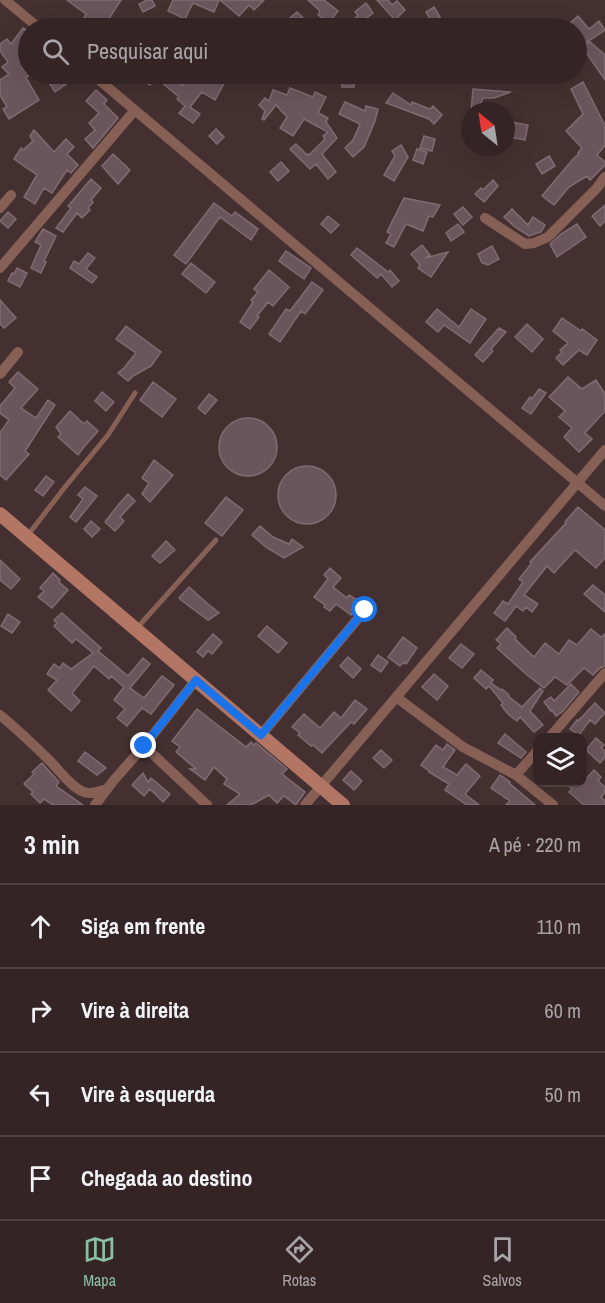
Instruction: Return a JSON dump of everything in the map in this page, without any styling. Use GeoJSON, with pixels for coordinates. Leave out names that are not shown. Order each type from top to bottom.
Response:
{"type":"FeatureCollection","features":[{"type":"Feature","properties":{"kind":"street"},"geometry":{"type":"LineString","coordinates":[[5,0],[27,18]]}},
{"type":"Feature","properties":{"kind":"street"},"geometry":{"type":"LineString","coordinates":[[104,84],[605,506]]}},
{"type":"Feature","properties":{"kind":"street"},"geometry":{"type":"LineString","coordinates":[[0,268],[135,110]]}},
{"type":"Feature","properties":{"kind":"street"},"geometry":{"type":"LineString","coordinates":[[485,218],[525,244],[534,243],[548,237],[605,177]]}},
{"type":"Feature","properties":{"kind":"street"},"geometry":{"type":"LineString","coordinates":[[0,208],[11,195]]}},
{"type":"Feature","properties":{"kind":"street"},"geometry":{"type":"LineString","coordinates":[[0,374],[18,352]]}},
{"type":"Feature","properties":{"kind":"street"},"geometry":{"type":"LineString","coordinates":[[305,805],[605,450]]}},
{"type":"Feature","properties":{"kind":"street"},"geometry":{"type":"LineString","coordinates":[[0,514],[343,805]]}},
{"type":"Feature","properties":{"kind":"street"},"geometry":{"type":"LineString","coordinates":[[261,735],[365,610]]}},
{"type":"Feature","properties":{"kind":"street"},"geometry":{"type":"LineString","coordinates":[[553,733],[605,673]]}},
{"type":"Feature","properties":{"kind":"street"},"geometry":{"type":"LineString","coordinates":[[95,805],[196,680]]}},
{"type":"Feature","properties":{"kind":"street"},"geometry":{"type":"LineString","coordinates":[[396,697],[463,747],[516,775],[553,805]]}},
{"type":"Feature","properties":{"kind":"street"},"geometry":{"type":"LineString","coordinates":[[0,715],[82,792],[98,792],[107,789]]}},
{"type":"Feature","properties":{"kind":"street"},"geometry":{"type":"LineString","coordinates":[[144,746],[207,805]]}},
{"type":"Feature","properties":{"kind":"street"},"geometry":{"type":"LineString","coordinates":[[516,775],[533,755]]}},
{"type":"Feature","properties":{"kind":"lane"},"geometry":{"type":"LineString","coordinates":[[27,537],[108,435],[135,393]]}},
{"type":"Feature","properties":{"kind":"lane"},"geometry":{"type":"LineString","coordinates":[[136,630],[216,540]]}},
{"type":"Feature","properties":{"kind":"building"},"geometry":{"type":"Polygon","coordinates":[[[67,0],[121,0],[109,18],[84,18],[86,14],[67,0]]]}},
{"type":"Feature","properties":{"kind":"building"},"geometry":{"type":"Polygon","coordinates":[[[152,0],[155,6],[143,12],[139,4],[152,0]]]}},
{"type":"Feature","properties":{"kind":"building"},"geometry":{"type":"Polygon","coordinates":[[[173,0],[219,0],[214,12],[193,3],[186,18],[168,11],[173,0]]]}},
{"type":"Feature","properties":{"kind":"building"},"geometry":{"type":"Polygon","coordinates":[[[220,0],[264,0],[254,10],[249,5],[239,16],[220,0]]]}},
{"type":"Feature","properties":{"kind":"building"},"geometry":{"type":"Polygon","coordinates":[[[308,0],[324,0],[338,11],[333,18],[322,18],[318,15],[320,11],[308,0]]]}},
{"type":"Feature","properties":{"kind":"building"},"geometry":{"type":"Polygon","coordinates":[[[377,0],[388,0],[392,5],[397,1],[405,10],[397,18],[393,18],[377,0]]]}},
{"type":"Feature","properties":{"kind":"building"},"geometry":{"type":"Polygon","coordinates":[[[366,3],[373,13],[367,18],[355,18],[358,16],[355,12],[366,3]]]}},
{"type":"Feature","properties":{"kind":"building"},"geometry":{"type":"Polygon","coordinates":[[[434,7],[440,18],[430,18],[426,12],[434,7]]]}},
{"type":"Feature","properties":{"kind":"building"},"geometry":{"type":"Polygon","coordinates":[[[297,12],[303,18],[290,18],[297,12]]]}},
{"type":"Feature","properties":{"kind":"building"},"geometry":{"type":"Polygon","coordinates":[[[599,21],[605,30],[587,42],[587,27],[589,29],[599,21]]]}},
{"type":"Feature","properties":{"kind":"building"},"geometry":{"type":"Polygon","coordinates":[[[18,35],[18,84],[30,84],[39,100],[9,119],[3,109],[7,107],[0,95],[0,80],[9,74],[2,67],[8,62],[0,51],[0,44],[7,39],[11,44],[18,35]]]}},
{"type":"Feature","properties":{"kind":"building"},"geometry":{"type":"Polygon","coordinates":[[[589,41],[605,55],[605,80],[587,54],[589,41]]]}},
{"type":"Feature","properties":{"kind":"building"},"geometry":{"type":"Polygon","coordinates":[[[50,84],[66,84],[55,92],[50,84]]]}},
{"type":"Feature","properties":{"kind":"building"},"geometry":{"type":"Polygon","coordinates":[[[163,84],[182,86],[183,84],[224,84],[215,100],[202,92],[190,107],[200,114],[193,123],[179,113],[185,106],[177,99],[179,97],[163,84]]]}},
{"type":"Feature","properties":{"kind":"building"},"geometry":{"type":"Polygon","coordinates":[[[342,84],[354,84],[354,87],[342,87],[342,84]]]}},
{"type":"Feature","properties":{"kind":"building"},"geometry":{"type":"Polygon","coordinates":[[[584,84],[605,126],[605,145],[597,155],[605,162],[605,165],[590,180],[587,176],[569,187],[554,205],[542,196],[582,148],[566,131],[583,114],[571,89],[584,84]]]}},
{"type":"Feature","properties":{"kind":"building"},"geometry":{"type":"Polygon","coordinates":[[[290,88],[313,97],[315,92],[326,97],[318,113],[328,118],[326,122],[337,138],[322,154],[336,172],[328,179],[316,164],[310,169],[290,149],[296,144],[309,155],[325,139],[323,136],[328,132],[304,119],[293,136],[280,128],[287,117],[276,105],[264,120],[262,119],[265,111],[259,105],[265,98],[269,101],[273,90],[287,95],[290,88]]]}},
{"type":"Feature","properties":{"kind":"building"},"geometry":{"type":"Polygon","coordinates":[[[473,89],[511,92],[494,98],[483,98],[481,102],[472,102],[473,89]]]}},
{"type":"Feature","properties":{"kind":"building"},"geometry":{"type":"Polygon","coordinates":[[[96,90],[107,100],[104,104],[118,118],[93,148],[85,139],[95,130],[89,123],[99,113],[86,101],[96,90]]]}},
{"type":"Feature","properties":{"kind":"building"},"geometry":{"type":"Polygon","coordinates":[[[393,93],[411,105],[412,102],[430,109],[433,106],[442,115],[434,124],[429,119],[386,103],[393,93]]]}},
{"type":"Feature","properties":{"kind":"building"},"geometry":{"type":"Polygon","coordinates":[[[345,102],[365,111],[366,106],[378,109],[364,147],[353,157],[345,148],[353,140],[360,124],[339,114],[345,102]]]}},
{"type":"Feature","properties":{"kind":"building"},"geometry":{"type":"Polygon","coordinates":[[[515,123],[528,125],[525,140],[515,138],[515,123]]]}},
{"type":"Feature","properties":{"kind":"building"},"geometry":{"type":"Polygon","coordinates":[[[216,129],[224,137],[217,144],[209,136],[216,129]]]}},
{"type":"Feature","properties":{"kind":"building"},"geometry":{"type":"Polygon","coordinates":[[[34,130],[54,152],[66,139],[74,147],[67,154],[78,165],[71,173],[67,170],[52,193],[44,188],[35,204],[24,197],[37,175],[14,159],[21,148],[23,150],[33,141],[30,136],[34,130]]]}},
{"type":"Feature","properties":{"kind":"building"},"geometry":{"type":"Polygon","coordinates":[[[424,136],[435,139],[432,151],[420,148],[424,136]]]}},
{"type":"Feature","properties":{"kind":"building"},"geometry":{"type":"Polygon","coordinates":[[[401,145],[408,157],[394,181],[384,175],[395,156],[392,151],[401,145]]]}},
{"type":"Feature","properties":{"kind":"building"},"geometry":{"type":"Polygon","coordinates":[[[417,149],[427,152],[423,164],[413,160],[417,149]]]}},
{"type":"Feature","properties":{"kind":"building"},"geometry":{"type":"Polygon","coordinates":[[[113,154],[130,170],[118,184],[102,166],[113,154]]]}},
{"type":"Feature","properties":{"kind":"building"},"geometry":{"type":"Polygon","coordinates":[[[549,156],[555,166],[542,174],[536,164],[549,156]]]}},
{"type":"Feature","properties":{"kind":"building"},"geometry":{"type":"Polygon","coordinates":[[[281,162],[289,171],[278,181],[270,172],[281,162]]]}},
{"type":"Feature","properties":{"kind":"building"},"geometry":{"type":"Polygon","coordinates":[[[91,179],[101,188],[91,200],[93,202],[88,208],[90,210],[82,218],[77,213],[63,232],[56,228],[71,208],[68,206],[91,179]]]}},
{"type":"Feature","properties":{"kind":"building"},"geometry":{"type":"Polygon","coordinates":[[[493,180],[498,186],[484,202],[475,194],[493,180]]]}},
{"type":"Feature","properties":{"kind":"building"},"geometry":{"type":"Polygon","coordinates":[[[404,198],[440,205],[433,217],[429,216],[423,231],[406,224],[394,247],[386,243],[391,234],[387,232],[404,198]]]}},
{"type":"Feature","properties":{"kind":"building"},"geometry":{"type":"Polygon","coordinates":[[[214,203],[232,216],[235,212],[258,229],[251,240],[220,217],[186,264],[174,255],[214,203]]]}},
{"type":"Feature","properties":{"kind":"building"},"geometry":{"type":"Polygon","coordinates":[[[605,205],[605,221],[600,226],[592,216],[605,205]]]}},
{"type":"Feature","properties":{"kind":"building"},"geometry":{"type":"Polygon","coordinates":[[[463,207],[472,217],[463,225],[454,214],[463,207]]]}},
{"type":"Feature","properties":{"kind":"building"},"geometry":{"type":"Polygon","coordinates":[[[512,209],[528,225],[533,217],[545,225],[541,232],[529,236],[515,227],[504,217],[512,209]]]}},
{"type":"Feature","properties":{"kind":"building"},"geometry":{"type":"Polygon","coordinates":[[[8,212],[16,219],[8,228],[0,221],[8,212]]]}},
{"type":"Feature","properties":{"kind":"building"},"geometry":{"type":"Polygon","coordinates":[[[328,216],[339,225],[331,233],[321,224],[328,216]]]}},
{"type":"Feature","properties":{"kind":"building"},"geometry":{"type":"Polygon","coordinates":[[[458,224],[464,232],[451,241],[446,233],[458,224]]]}},
{"type":"Feature","properties":{"kind":"building"},"geometry":{"type":"Polygon","coordinates":[[[577,224],[586,237],[557,257],[550,244],[577,224]]]}},
{"type":"Feature","properties":{"kind":"building"},"geometry":{"type":"Polygon","coordinates":[[[43,229],[56,236],[41,273],[31,268],[41,245],[35,242],[43,229]]]}},
{"type":"Feature","properties":{"kind":"building"},"geometry":{"type":"Polygon","coordinates":[[[422,245],[430,255],[425,258],[448,252],[431,277],[418,268],[420,265],[411,254],[422,245]]]}},
{"type":"Feature","properties":{"kind":"building"},"geometry":{"type":"Polygon","coordinates":[[[492,246],[499,259],[488,265],[482,263],[478,254],[492,246]]]}},
{"type":"Feature","properties":{"kind":"building"},"geometry":{"type":"Polygon","coordinates":[[[357,248],[388,272],[390,270],[399,281],[392,287],[381,274],[377,278],[351,255],[357,248]]]}},
{"type":"Feature","properties":{"kind":"building"},"geometry":{"type":"Polygon","coordinates":[[[286,251],[311,268],[304,279],[279,261],[286,251]]]}},
{"type":"Feature","properties":{"kind":"building"},"geometry":{"type":"Polygon","coordinates":[[[88,253],[95,258],[86,269],[97,277],[92,283],[70,268],[74,261],[79,264],[88,253]]]}},
{"type":"Feature","properties":{"kind":"building"},"geometry":{"type":"Polygon","coordinates":[[[191,263],[215,282],[206,293],[182,274],[191,263]]]}},
{"type":"Feature","properties":{"kind":"building"},"geometry":{"type":"Polygon","coordinates":[[[17,268],[27,273],[20,287],[8,281],[17,268]]]}},
{"type":"Feature","properties":{"kind":"building"},"geometry":{"type":"Polygon","coordinates":[[[269,270],[289,287],[273,306],[268,302],[250,329],[240,322],[253,302],[251,300],[258,292],[254,289],[269,270]]]}},
{"type":"Feature","properties":{"kind":"building"},"geometry":{"type":"Polygon","coordinates":[[[312,282],[323,290],[305,314],[301,311],[280,342],[269,334],[286,309],[290,311],[312,282]]]}},
{"type":"Feature","properties":{"kind":"building"},"geometry":{"type":"Polygon","coordinates":[[[0,300],[16,318],[4,328],[0,324],[0,300]]]}},
{"type":"Feature","properties":{"kind":"building"},"geometry":{"type":"Polygon","coordinates":[[[437,309],[459,327],[471,309],[486,319],[470,343],[444,325],[438,332],[426,322],[437,309]]]}},
{"type":"Feature","properties":{"kind":"building"},"geometry":{"type":"Polygon","coordinates":[[[562,318],[597,340],[587,355],[579,350],[563,365],[556,358],[562,352],[560,350],[568,343],[553,331],[562,318]]]}},
{"type":"Feature","properties":{"kind":"building"},"geometry":{"type":"Polygon","coordinates":[[[527,324],[543,339],[532,352],[515,337],[527,324]]]}},
{"type":"Feature","properties":{"kind":"building"},"geometry":{"type":"Polygon","coordinates":[[[126,326],[161,352],[151,366],[128,381],[118,373],[136,353],[116,339],[126,326]]]}},
{"type":"Feature","properties":{"kind":"building"},"geometry":{"type":"Polygon","coordinates":[[[499,328],[506,332],[483,362],[475,355],[499,328]]]}},
{"type":"Feature","properties":{"kind":"building"},"geometry":{"type":"Polygon","coordinates":[[[18,372],[38,389],[21,408],[36,418],[48,400],[55,405],[25,451],[29,454],[6,480],[0,475],[0,433],[9,420],[0,413],[0,406],[15,388],[9,382],[18,372]]]}},
{"type":"Feature","properties":{"kind":"building"},"geometry":{"type":"Polygon","coordinates":[[[568,377],[582,389],[596,380],[605,394],[605,411],[585,433],[592,439],[579,452],[564,437],[572,428],[559,417],[565,411],[549,397],[568,377]]]}},
{"type":"Feature","properties":{"kind":"building"},"geometry":{"type":"Polygon","coordinates":[[[153,382],[176,399],[162,417],[140,400],[153,382]]]}},
{"type":"Feature","properties":{"kind":"building"},"geometry":{"type":"Polygon","coordinates":[[[539,389],[546,393],[531,414],[522,408],[539,389]]]}},
{"type":"Feature","properties":{"kind":"building"},"geometry":{"type":"Polygon","coordinates":[[[102,392],[114,402],[106,411],[95,401],[102,392]]]}},
{"type":"Feature","properties":{"kind":"building"},"geometry":{"type":"Polygon","coordinates":[[[209,394],[217,400],[205,414],[198,408],[209,394]]]}},
{"type":"Feature","properties":{"kind":"building"},"geometry":{"type":"Polygon","coordinates":[[[70,411],[84,424],[87,421],[98,431],[78,455],[58,437],[61,434],[56,427],[70,411]]]}},
{"type":"Feature","properties":{"kind":"building"},"geometry":{"type":"Polygon","coordinates":[[[242,418],[254,418],[269,426],[277,441],[277,453],[269,468],[254,476],[242,476],[227,468],[219,453],[219,441],[227,426],[242,418]]]}},
{"type":"Feature","properties":{"kind":"building"},"geometry":{"type":"Polygon","coordinates":[[[154,460],[173,475],[150,502],[142,494],[149,483],[142,478],[154,460]]]}},
{"type":"Feature","properties":{"kind":"building"},"geometry":{"type":"Polygon","coordinates":[[[301,466],[313,466],[328,474],[336,489],[336,501],[328,516],[313,524],[301,524],[286,516],[278,501],[278,489],[286,474],[301,466]]]}},
{"type":"Feature","properties":{"kind":"building"},"geometry":{"type":"Polygon","coordinates":[[[46,476],[54,482],[43,496],[35,490],[46,476]]]}},
{"type":"Feature","properties":{"kind":"building"},"geometry":{"type":"Polygon","coordinates":[[[85,487],[97,496],[76,522],[70,517],[83,499],[78,495],[85,487]]]}},
{"type":"Feature","properties":{"kind":"building"},"geometry":{"type":"Polygon","coordinates":[[[128,494],[135,501],[120,517],[124,521],[115,531],[105,522],[128,494]]]}},
{"type":"Feature","properties":{"kind":"building"},"geometry":{"type":"Polygon","coordinates":[[[226,497],[243,510],[222,536],[205,523],[226,497]]]}},
{"type":"Feature","properties":{"kind":"building"},"geometry":{"type":"Polygon","coordinates":[[[578,507],[605,530],[605,558],[596,568],[575,550],[554,573],[547,566],[524,595],[538,604],[532,612],[526,607],[523,611],[516,606],[505,621],[494,613],[503,601],[508,604],[523,582],[519,579],[531,564],[530,562],[578,507]]]}},
{"type":"Feature","properties":{"kind":"building"},"geometry":{"type":"Polygon","coordinates":[[[91,521],[100,529],[92,537],[84,529],[91,521]]]}},
{"type":"Feature","properties":{"kind":"building"},"geometry":{"type":"Polygon","coordinates":[[[260,526],[273,537],[289,544],[292,539],[303,547],[284,558],[267,548],[252,535],[260,526]]]}},
{"type":"Feature","properties":{"kind":"building"},"geometry":{"type":"Polygon","coordinates":[[[166,541],[175,550],[160,563],[152,556],[166,541]]]}},
{"type":"Feature","properties":{"kind":"building"},"geometry":{"type":"Polygon","coordinates":[[[0,560],[20,579],[11,589],[0,580],[0,560]]]}},
{"type":"Feature","properties":{"kind":"building"},"geometry":{"type":"Polygon","coordinates":[[[330,568],[341,578],[333,587],[347,598],[349,595],[362,603],[351,615],[336,604],[330,611],[314,597],[328,579],[324,575],[330,568]]]}},
{"type":"Feature","properties":{"kind":"building"},"geometry":{"type":"Polygon","coordinates":[[[53,573],[68,590],[52,608],[38,597],[44,591],[40,588],[53,573]]]}},
{"type":"Feature","properties":{"kind":"building"},"geometry":{"type":"Polygon","coordinates":[[[593,585],[605,595],[605,612],[584,594],[593,585]]]}},
{"type":"Feature","properties":{"kind":"building"},"geometry":{"type":"Polygon","coordinates":[[[189,587],[219,613],[208,620],[181,600],[179,598],[189,587]]]}},
{"type":"Feature","properties":{"kind":"building"},"geometry":{"type":"Polygon","coordinates":[[[62,613],[101,648],[98,651],[128,676],[143,658],[150,664],[130,688],[144,698],[162,676],[174,685],[151,714],[142,708],[127,726],[117,718],[125,709],[114,700],[124,687],[111,676],[109,679],[94,666],[72,693],[80,701],[71,711],[48,690],[57,680],[47,674],[54,664],[60,668],[63,663],[71,669],[93,653],[76,639],[72,643],[54,626],[57,623],[54,620],[62,613]]]}},
{"type":"Feature","properties":{"kind":"building"},"geometry":{"type":"Polygon","coordinates":[[[8,614],[20,622],[12,633],[1,626],[8,614]]]}},
{"type":"Feature","properties":{"kind":"building"},"geometry":{"type":"Polygon","coordinates":[[[267,626],[287,643],[278,653],[258,636],[267,626]]]}},
{"type":"Feature","properties":{"kind":"building"},"geometry":{"type":"Polygon","coordinates":[[[507,628],[534,657],[545,643],[559,654],[569,640],[577,645],[591,629],[601,637],[605,634],[605,666],[593,675],[584,668],[567,685],[555,677],[544,688],[497,648],[501,644],[496,640],[507,628]]]}},
{"type":"Feature","properties":{"kind":"building"},"geometry":{"type":"Polygon","coordinates":[[[213,634],[222,642],[212,654],[208,651],[203,657],[197,652],[213,634]]]}},
{"type":"Feature","properties":{"kind":"building"},"geometry":{"type":"Polygon","coordinates":[[[403,637],[417,648],[406,664],[404,662],[400,666],[388,657],[403,637]]]}},
{"type":"Feature","properties":{"kind":"building"},"geometry":{"type":"Polygon","coordinates":[[[461,644],[474,654],[462,668],[449,658],[461,644]]]}},
{"type":"Feature","properties":{"kind":"building"},"geometry":{"type":"Polygon","coordinates":[[[378,655],[388,662],[381,672],[371,665],[378,655]]]}},
{"type":"Feature","properties":{"kind":"building"},"geometry":{"type":"Polygon","coordinates":[[[348,657],[361,669],[353,678],[340,666],[348,657]]]}},
{"type":"Feature","properties":{"kind":"building"},"geometry":{"type":"Polygon","coordinates":[[[481,670],[493,680],[491,683],[502,689],[522,707],[540,688],[543,691],[530,711],[543,725],[534,732],[520,717],[517,721],[508,714],[501,705],[503,703],[489,686],[486,689],[474,678],[481,670]]]}},
{"type":"Feature","properties":{"kind":"building"},"geometry":{"type":"Polygon","coordinates":[[[434,674],[448,686],[437,700],[422,687],[434,674]]]}},
{"type":"Feature","properties":{"kind":"building"},"geometry":{"type":"Polygon","coordinates":[[[571,684],[579,692],[556,716],[544,702],[551,697],[554,701],[571,684]]]}},
{"type":"Feature","properties":{"kind":"building"},"geometry":{"type":"Polygon","coordinates":[[[355,700],[367,709],[354,724],[351,722],[322,753],[298,735],[300,733],[292,727],[304,714],[320,728],[334,712],[341,718],[355,700]]]}},
{"type":"Feature","properties":{"kind":"building"},"geometry":{"type":"Polygon","coordinates":[[[595,703],[605,713],[595,724],[590,720],[580,733],[570,729],[595,703]]]}},
{"type":"Feature","properties":{"kind":"building"},"geometry":{"type":"Polygon","coordinates":[[[197,709],[246,747],[251,742],[254,745],[256,743],[287,769],[282,774],[305,792],[296,805],[284,796],[277,803],[269,795],[251,805],[227,805],[240,794],[224,784],[227,779],[214,767],[205,780],[190,769],[196,769],[176,752],[180,747],[172,741],[197,709]]]}},
{"type":"Feature","properties":{"kind":"building"},"geometry":{"type":"Polygon","coordinates":[[[505,734],[526,752],[521,758],[498,743],[505,734]]]}},
{"type":"Feature","properties":{"kind":"building"},"geometry":{"type":"Polygon","coordinates":[[[596,738],[604,745],[601,748],[605,751],[605,757],[600,763],[587,749],[596,738]]]}},
{"type":"Feature","properties":{"kind":"building"},"geometry":{"type":"Polygon","coordinates":[[[447,744],[455,750],[443,767],[457,775],[466,764],[480,776],[465,794],[479,805],[467,805],[445,790],[449,784],[421,765],[436,745],[443,750],[447,744]]]}},
{"type":"Feature","properties":{"kind":"building"},"geometry":{"type":"Polygon","coordinates":[[[381,750],[392,760],[384,768],[373,758],[381,750]]]}},
{"type":"Feature","properties":{"kind":"building"},"geometry":{"type":"Polygon","coordinates":[[[85,752],[106,768],[97,775],[78,761],[85,752]]]}},
{"type":"Feature","properties":{"kind":"building"},"geometry":{"type":"Polygon","coordinates":[[[42,763],[59,782],[56,786],[83,805],[53,805],[44,799],[40,803],[31,794],[33,792],[24,784],[42,763]]]}},
{"type":"Feature","properties":{"kind":"building"},"geometry":{"type":"Polygon","coordinates":[[[594,770],[601,777],[598,781],[605,787],[605,792],[601,797],[605,805],[584,805],[569,792],[572,789],[570,787],[587,787],[587,778],[594,770]]]}},
{"type":"Feature","properties":{"kind":"building"},"geometry":{"type":"Polygon","coordinates":[[[351,771],[362,781],[354,790],[343,780],[351,771]]]}},
{"type":"Feature","properties":{"kind":"building"},"geometry":{"type":"Polygon","coordinates":[[[143,773],[148,782],[151,778],[170,794],[163,802],[150,789],[144,796],[132,785],[143,773]]]}},
{"type":"Feature","properties":{"kind":"building"},"geometry":{"type":"Polygon","coordinates":[[[500,775],[535,805],[506,805],[510,801],[491,788],[500,775]]]}},
{"type":"Feature","properties":{"kind":"route"},"geometry":{"type":"LineString","coordinates":[[144,746],[196,680],[261,735],[365,610]]}}]}
